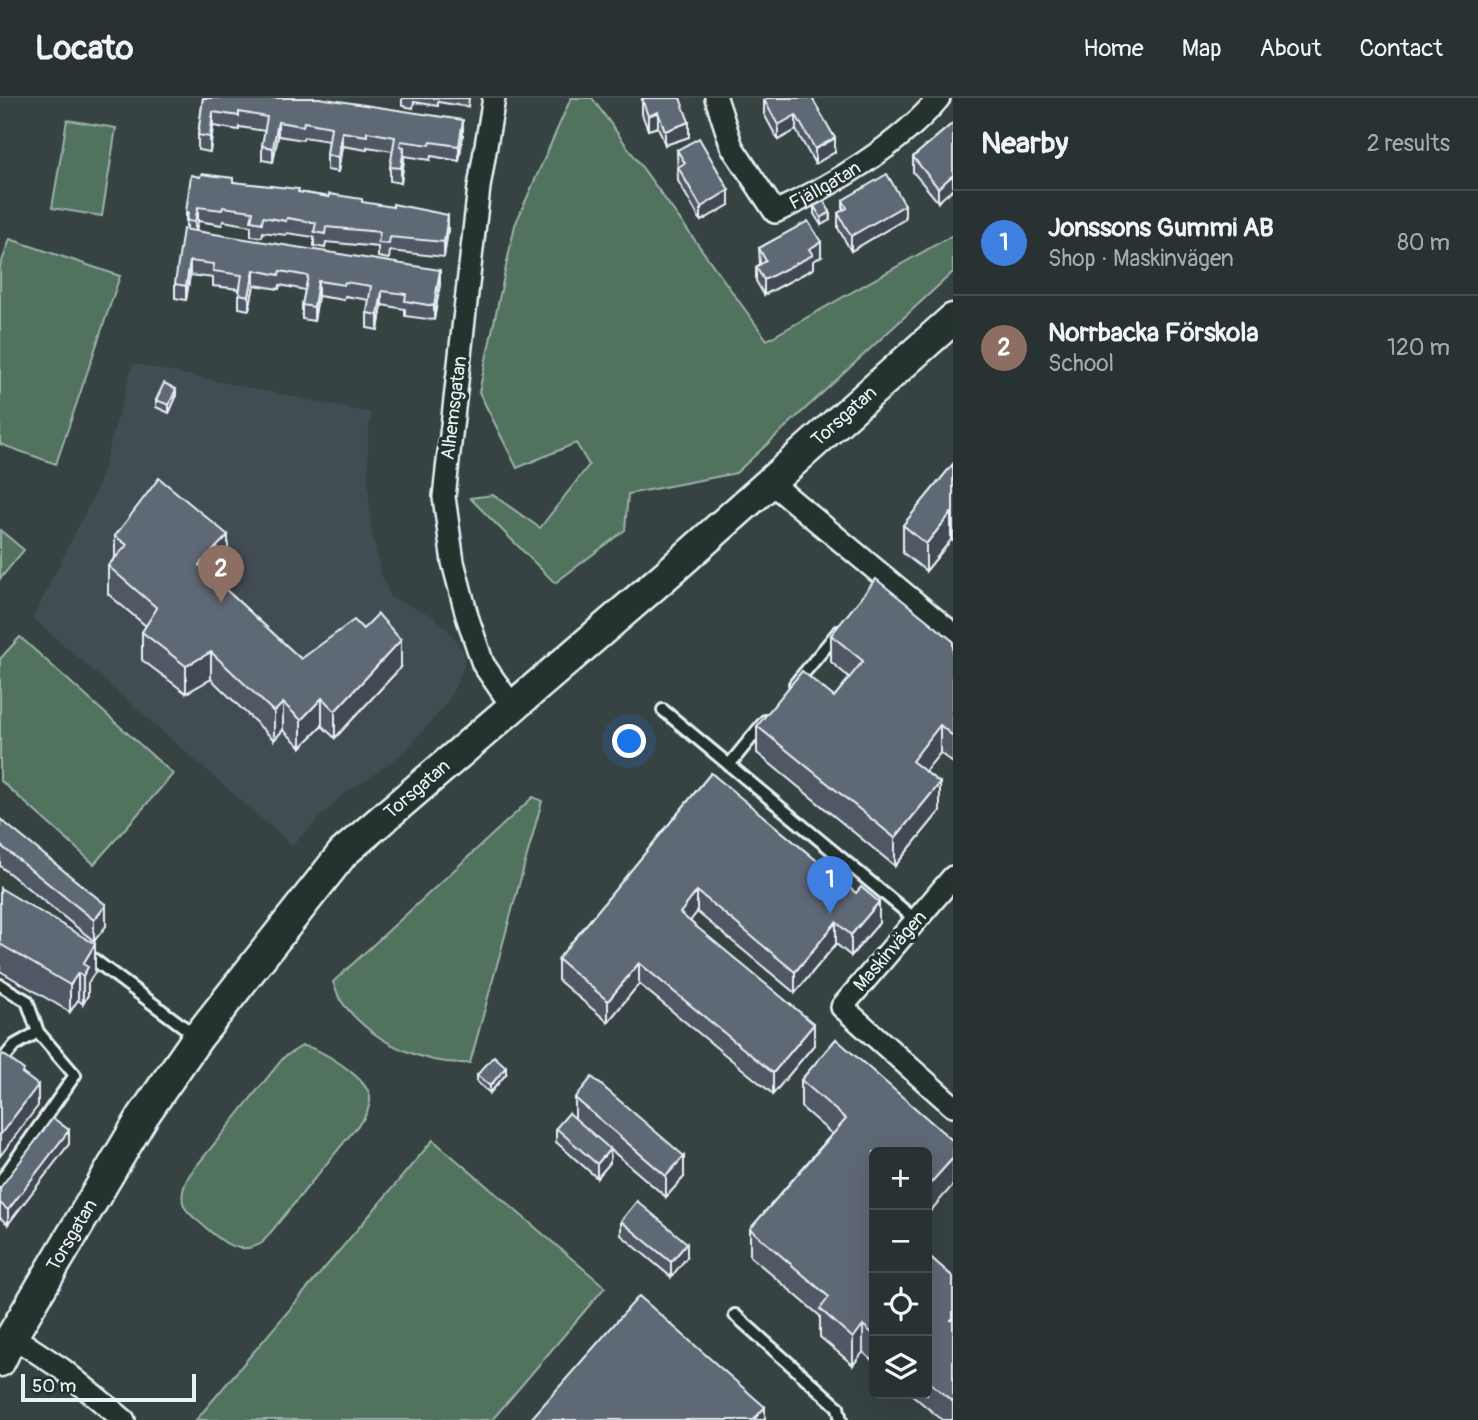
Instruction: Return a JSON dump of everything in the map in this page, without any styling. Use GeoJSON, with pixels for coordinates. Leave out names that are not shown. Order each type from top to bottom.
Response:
{"type":"FeatureCollection","features":[{"type":"Feature","properties":{"kind":"main road","name":"Torsgatan"},"geometry":{"type":"LineString","coordinates":[[4,1343],[143,1116],[198,1037],[343,853],[665,576],[953,319]]}},
{"type":"Feature","properties":{"kind":"street","name":"Alhemsgatan"},"geometry":{"type":"LineString","coordinates":[[494,98],[479,187],[444,497],[453,562],[467,616],[483,664],[512,706]]}},
{"type":"Feature","properties":{"kind":"street","name":"Fjällgatan"},"geometry":{"type":"LineString","coordinates":[[716,98],[733,147],[775,212],[814,194],[887,145],[926,113],[939,98]]}},
{"type":"Feature","properties":{"kind":"street"},"geometry":{"type":"LineString","coordinates":[[769,482],[879,582],[953,634]]}},
{"type":"Feature","properties":{"kind":"street","name":"Maskinvägen"},"geometry":{"type":"LineString","coordinates":[[953,877],[842,1007],[953,1106]]}},
{"type":"Feature","properties":{"kind":"street"},"geometry":{"type":"LineString","coordinates":[[4,1343],[62,1369],[124,1420]]}},
{"type":"Feature","properties":{"kind":"lane"},"geometry":{"type":"LineString","coordinates":[[789,692],[849,618]]}},
{"type":"Feature","properties":{"kind":"lane"},"geometry":{"type":"LineString","coordinates":[[663,710],[916,920]]}},
{"type":"Feature","properties":{"kind":"lane"},"geometry":{"type":"LineString","coordinates":[[729,765],[772,712]]}},
{"type":"Feature","properties":{"kind":"lane"},"geometry":{"type":"LineString","coordinates":[[76,946],[198,1037]]}},
{"type":"Feature","properties":{"kind":"lane"},"geometry":{"type":"LineString","coordinates":[[0,985],[27,1001],[38,1032],[75,1075],[0,1182]]}},
{"type":"Feature","properties":{"kind":"lane"},"geometry":{"type":"LineString","coordinates":[[0,1063],[15,1045],[38,1032]]}},
{"type":"Feature","properties":{"kind":"lane"},"geometry":{"type":"LineString","coordinates":[[735,1315],[838,1407],[841,1420]]}},
{"type":"Feature","properties":{"kind":"shaded area"},"geometry":{"type":"Polygon","coordinates":[[[133,364],[371,413],[368,481],[371,527],[380,572],[391,598],[433,616],[453,636],[464,654],[464,667],[447,703],[404,752],[343,794],[292,845],[33,618],[98,487],[133,364]]]}},
{"type":"Feature","properties":{"kind":"green space"},"geometry":{"type":"Polygon","coordinates":[[[571,98],[592,98],[767,340],[953,235],[953,272],[736,473],[628,494],[625,530],[555,583],[470,498],[493,495],[540,528],[589,465],[576,443],[517,468],[479,392],[515,225],[571,98]]]}},
{"type":"Feature","properties":{"kind":"green space"},"geometry":{"type":"Polygon","coordinates":[[[67,120],[116,128],[102,216],[52,208],[67,120]]]}},
{"type":"Feature","properties":{"kind":"green space"},"geometry":{"type":"Polygon","coordinates":[[[10,239],[120,276],[56,464],[0,444],[0,267],[10,239]]]}},
{"type":"Feature","properties":{"kind":"green space"},"geometry":{"type":"Polygon","coordinates":[[[0,530],[24,550],[0,579],[0,530]]]}},
{"type":"Feature","properties":{"kind":"green space"},"geometry":{"type":"Polygon","coordinates":[[[20,637],[173,774],[94,864],[0,780],[0,659],[20,637]]]}},
{"type":"Feature","properties":{"kind":"green space"},"geometry":{"type":"Polygon","coordinates":[[[533,797],[542,801],[470,1063],[452,1063],[418,1056],[385,1041],[345,1006],[333,982],[533,797]]]}},
{"type":"Feature","properties":{"kind":"green space"},"geometry":{"type":"Polygon","coordinates":[[[302,1046],[320,1051],[352,1073],[367,1090],[370,1103],[364,1118],[262,1243],[254,1247],[238,1248],[217,1237],[188,1212],[183,1202],[184,1186],[190,1174],[284,1057],[302,1046]]]}},
{"type":"Feature","properties":{"kind":"green space"},"geometry":{"type":"Polygon","coordinates":[[[433,1140],[605,1287],[492,1420],[196,1420],[433,1140]]]}},
{"type":"Feature","properties":{"kind":"building"},"geometry":{"type":"Polygon","coordinates":[[[203,98],[319,98],[463,120],[459,146],[401,141],[400,146],[404,147],[401,168],[390,167],[395,137],[367,132],[367,136],[342,132],[338,157],[327,155],[331,127],[304,122],[303,126],[278,122],[273,148],[262,146],[267,117],[239,112],[239,116],[213,112],[210,137],[198,135],[203,98]]]}},
{"type":"Feature","properties":{"kind":"building"},"geometry":{"type":"Polygon","coordinates":[[[680,98],[689,122],[665,131],[658,112],[648,116],[642,99],[680,98]]]}},
{"type":"Feature","properties":{"kind":"building"},"geometry":{"type":"Polygon","coordinates":[[[812,98],[835,138],[815,149],[796,115],[778,125],[764,100],[812,98]]]}},
{"type":"Feature","properties":{"kind":"building"},"geometry":{"type":"Polygon","coordinates":[[[953,123],[953,175],[938,188],[913,157],[953,123]]]}},
{"type":"Feature","properties":{"kind":"building"},"geometry":{"type":"Polygon","coordinates":[[[699,138],[729,190],[701,207],[678,167],[685,163],[677,150],[699,138]]]}},
{"type":"Feature","properties":{"kind":"building"},"geometry":{"type":"Polygon","coordinates":[[[201,174],[233,178],[233,182],[299,189],[298,192],[362,199],[362,202],[393,207],[393,204],[448,215],[444,242],[390,237],[389,244],[378,243],[380,232],[326,227],[325,234],[314,232],[316,223],[263,217],[262,223],[251,221],[253,211],[223,207],[222,210],[198,207],[195,222],[187,221],[191,175],[200,177],[201,174]]]}},
{"type":"Feature","properties":{"kind":"building"},"geometry":{"type":"Polygon","coordinates":[[[887,174],[905,205],[851,236],[838,213],[847,208],[843,200],[887,174]]]}},
{"type":"Feature","properties":{"kind":"building"},"geometry":{"type":"Polygon","coordinates":[[[824,201],[830,212],[821,218],[814,206],[824,201]]]}},
{"type":"Feature","properties":{"kind":"building"},"geometry":{"type":"Polygon","coordinates":[[[808,221],[821,242],[809,249],[813,255],[764,280],[756,267],[766,261],[759,248],[808,221]]]}},
{"type":"Feature","properties":{"kind":"building"},"geometry":{"type":"Polygon","coordinates":[[[183,229],[440,270],[434,306],[405,301],[406,294],[382,291],[378,315],[367,313],[371,286],[318,281],[314,307],[302,305],[308,276],[280,271],[279,275],[254,270],[249,296],[239,294],[242,275],[213,271],[214,264],[190,261],[186,286],[175,284],[183,229]]]}},
{"type":"Feature","properties":{"kind":"building"},"geometry":{"type":"Polygon","coordinates":[[[164,383],[176,389],[169,405],[156,400],[164,383]]]}},
{"type":"Feature","properties":{"kind":"building"},"geometry":{"type":"Polygon","coordinates":[[[953,464],[953,514],[951,513],[926,544],[903,525],[953,464]]]}},
{"type":"Feature","properties":{"kind":"building"},"geometry":{"type":"Polygon","coordinates":[[[159,478],[228,535],[199,565],[301,659],[354,620],[363,629],[378,614],[401,640],[335,711],[322,698],[301,720],[283,703],[274,712],[211,652],[186,666],[142,632],[157,608],[108,566],[127,545],[115,536],[159,478]]]}},
{"type":"Feature","properties":{"kind":"building"},"geometry":{"type":"Polygon","coordinates":[[[876,579],[953,641],[953,736],[940,725],[912,761],[940,783],[895,838],[757,726],[802,671],[834,697],[863,661],[831,635],[876,579]]]}},
{"type":"Feature","properties":{"kind":"building"},"geometry":{"type":"Polygon","coordinates":[[[711,773],[856,893],[861,887],[879,902],[851,935],[836,922],[795,972],[697,891],[680,913],[814,1024],[773,1073],[639,963],[608,1001],[558,959],[711,773]]]}},
{"type":"Feature","properties":{"kind":"building"},"geometry":{"type":"Polygon","coordinates":[[[0,819],[106,905],[94,920],[0,845],[0,819]]]}},
{"type":"Feature","properties":{"kind":"building"},"geometry":{"type":"Polygon","coordinates":[[[0,888],[95,944],[83,964],[88,967],[83,976],[78,973],[70,985],[0,944],[0,888]]]}},
{"type":"Feature","properties":{"kind":"building"},"geometry":{"type":"Polygon","coordinates":[[[836,1039],[953,1141],[953,1158],[932,1181],[932,1147],[869,1147],[869,1330],[863,1325],[853,1338],[820,1309],[829,1297],[750,1229],[846,1119],[801,1080],[836,1039]]]}},
{"type":"Feature","properties":{"kind":"building"},"geometry":{"type":"Polygon","coordinates":[[[3,1054],[38,1085],[0,1135],[0,1058],[3,1054]]]}},
{"type":"Feature","properties":{"kind":"building"},"geometry":{"type":"Polygon","coordinates":[[[494,1056],[506,1067],[490,1086],[477,1075],[494,1056]]]}},
{"type":"Feature","properties":{"kind":"building"},"geometry":{"type":"Polygon","coordinates":[[[592,1077],[684,1156],[666,1176],[575,1098],[592,1077]]]}},
{"type":"Feature","properties":{"kind":"building"},"geometry":{"type":"Polygon","coordinates":[[[569,1113],[610,1149],[597,1164],[556,1128],[569,1113]]]}},
{"type":"Feature","properties":{"kind":"building"},"geometry":{"type":"Polygon","coordinates":[[[53,1118],[69,1130],[8,1210],[0,1203],[0,1188],[53,1118]]]}},
{"type":"Feature","properties":{"kind":"building"},"geometry":{"type":"Polygon","coordinates":[[[637,1201],[687,1243],[671,1262],[621,1221],[637,1201]]]}},
{"type":"Feature","properties":{"kind":"building"},"geometry":{"type":"Polygon","coordinates":[[[932,1258],[953,1277],[953,1402],[932,1384],[932,1258]]]}},
{"type":"Feature","properties":{"kind":"building"},"geometry":{"type":"Polygon","coordinates":[[[639,1296],[765,1407],[755,1418],[757,1420],[530,1420],[639,1296]]]}},
{"type":"Feature","properties":{"kind":"place","name":"Norrbacka Förskola"},"geometry":{"type":"Point","coordinates":[221,603]}},
{"type":"Feature","properties":{"kind":"place","name":"Jonssons Gummi AB"},"geometry":{"type":"Point","coordinates":[830,914]}}]}
